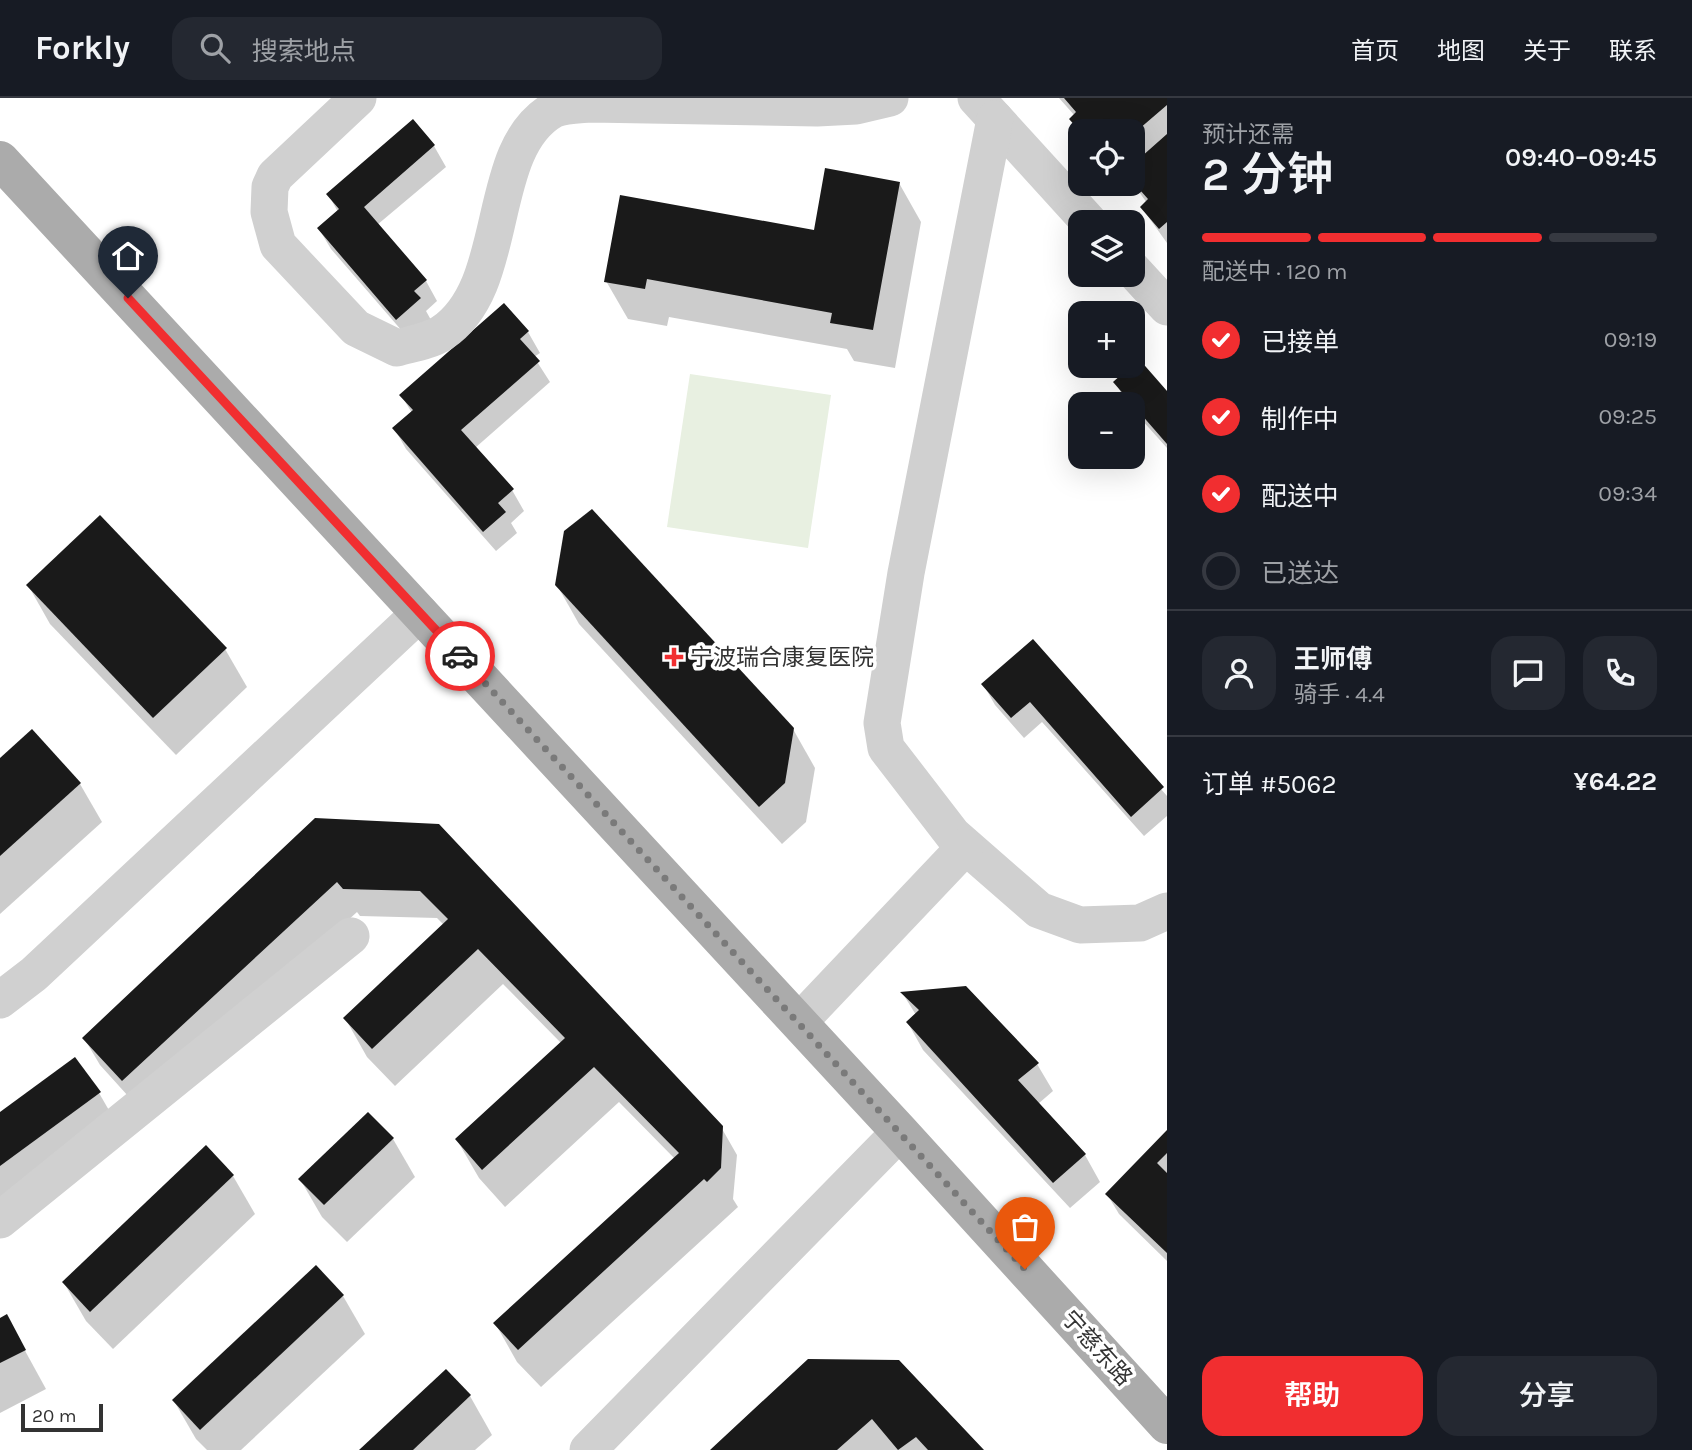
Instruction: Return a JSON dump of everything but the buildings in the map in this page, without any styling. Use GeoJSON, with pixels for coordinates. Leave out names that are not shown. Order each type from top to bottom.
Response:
{"type":"FeatureCollection","features":[{"type":"Feature","properties":{"kind":"main road","name":"宁慈东路"},"geometry":{"type":"LineString","coordinates":[[0,160],[799,1022],[1167,1425]]}},
{"type":"Feature","properties":{"kind":"street"},"geometry":{"type":"LineString","coordinates":[[358,98],[275,176],[270,187],[269,212],[278,245],[356,328],[397,348],[440,335],[454,324],[481,283],[518,149],[533,125],[555,108],[590,104],[817,108],[856,106],[890,98]]}},
{"type":"Feature","properties":{"kind":"street"},"geometry":{"type":"LineString","coordinates":[[986,108],[1078,210]]}},
{"type":"Feature","properties":{"kind":"street"},"geometry":{"type":"LineString","coordinates":[[986,108],[882,723],[887,748],[965,847],[1039,910],[1080,925],[1140,923],[1167,911]]}},
{"type":"Feature","properties":{"kind":"street"},"geometry":{"type":"LineString","coordinates":[[1145,283],[1167,307]]}},
{"type":"Feature","properties":{"kind":"street"},"geometry":{"type":"LineString","coordinates":[[0,1000],[34,974],[420,613]]}},
{"type":"Feature","properties":{"kind":"street"},"geometry":{"type":"LineString","coordinates":[[799,1022],[965,847]]}},
{"type":"Feature","properties":{"kind":"street"},"geometry":{"type":"LineString","coordinates":[[0,1220],[351,936]]}},
{"type":"Feature","properties":{"kind":"street"},"geometry":{"type":"LineString","coordinates":[[588,1450],[900,1132]]}},
{"type":"Feature","properties":{"kind":"green space"},"geometry":{"type":"Polygon","coordinates":[[[690,374],[831,395],[808,548],[667,527],[690,374]]]}},
{"type":"Feature","properties":{"kind":"way so far"},"geometry":{"type":"LineString","coordinates":[[460,656],[1025,1269]]}},
{"type":"Feature","properties":{"kind":"place","name":"宁波瑞合康复医院"},"geometry":{"type":"Point","coordinates":[674,657]}},
{"type":"Feature","properties":{"kind":"route"},"geometry":{"type":"LineString","coordinates":[[128,298],[460,656]]}}]}
